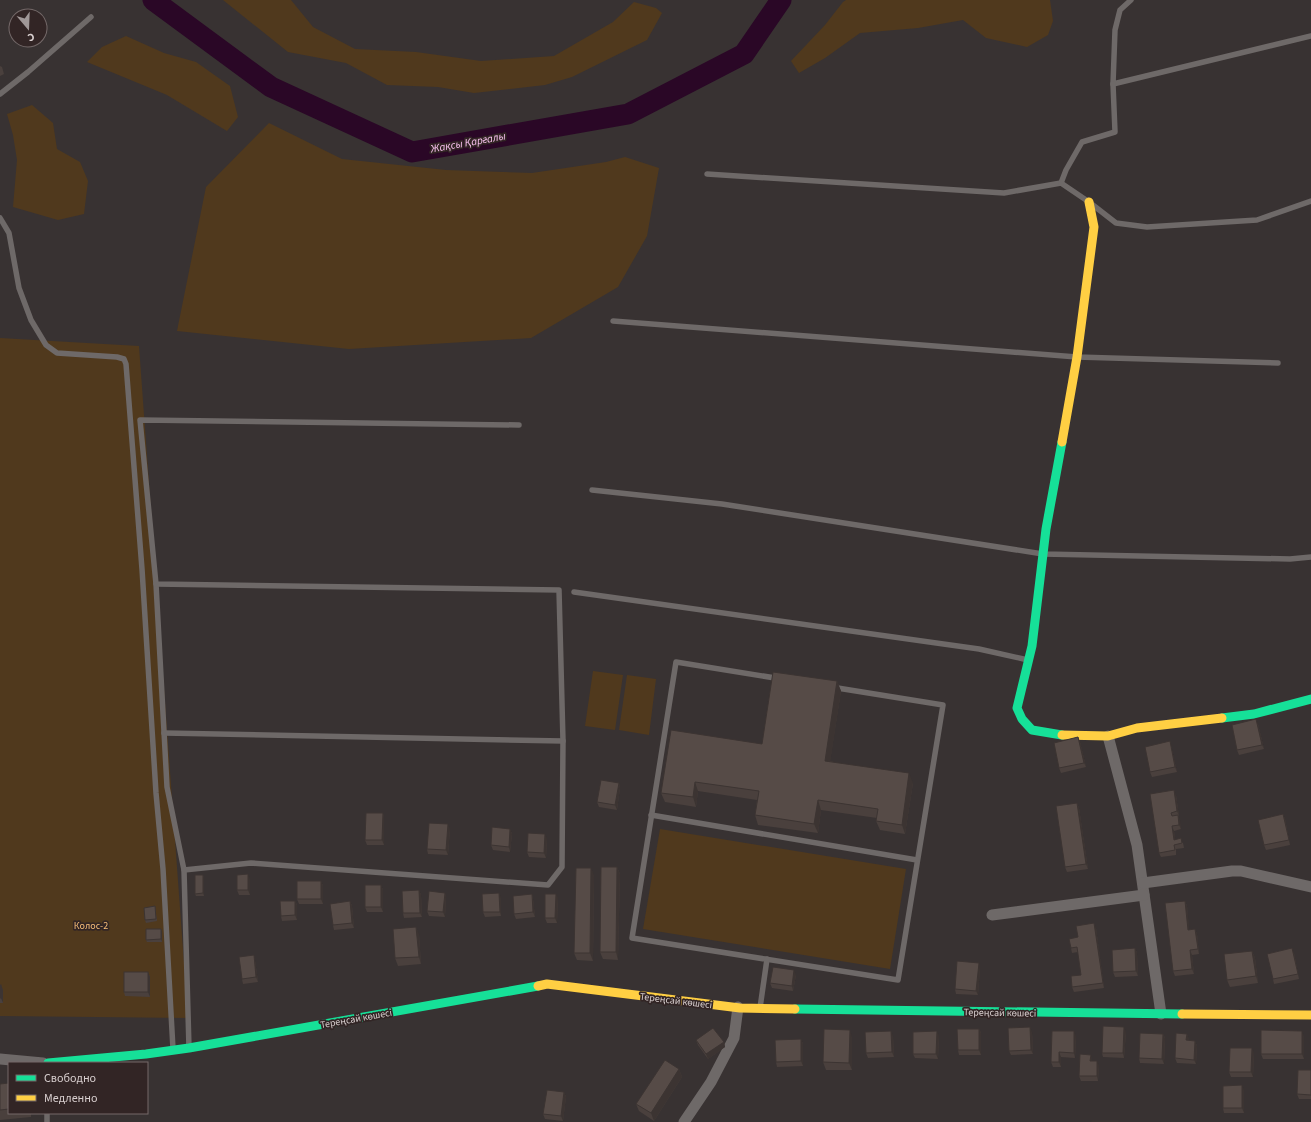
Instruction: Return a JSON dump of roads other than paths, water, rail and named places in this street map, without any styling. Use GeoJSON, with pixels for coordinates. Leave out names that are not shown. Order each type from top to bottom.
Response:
{"type":"FeatureCollection","features":[{"type":"Feature","properties":{"kind":"street"},"geometry":{"type":"LineString","coordinates":[[1089,202],[1094,227],[1077,357],[1046,529],[1032,646],[1017,708],[1022,719],[1032,730],[1058,735],[1108,736],[1137,728],[1254,714],[1311,699]]}},
{"type":"Feature","properties":{"kind":"street"},"geometry":{"type":"LineString","coordinates":[[1108,736],[1137,845],[1161,1014]]}},
{"type":"Feature","properties":{"kind":"street"},"geometry":{"type":"LineString","coordinates":[[1143,883],[1241,871],[1311,887]]}},
{"type":"Feature","properties":{"kind":"street"},"geometry":{"type":"LineString","coordinates":[[992,915],[1144,895]]}},
{"type":"Feature","properties":{"kind":"street","name":"Тереңсай көшесі"},"geometry":{"type":"LineString","coordinates":[[59,1062],[146,1054],[189,1048],[547,984],[738,1007],[760,1008],[1311,1015]]}},
{"type":"Feature","properties":{"kind":"street"},"geometry":{"type":"LineString","coordinates":[[684,1122],[711,1082],[734,1038],[738,1007]]}},
{"type":"Feature","properties":{"kind":"street"},"geometry":{"type":"LineString","coordinates":[[0,1059],[32,1062]]}},
{"type":"Feature","properties":{"kind":"lane"},"geometry":{"type":"LineString","coordinates":[[1061,183],[1066,170],[1082,142],[1115,132],[1113,84],[1117,23],[1120,10],[1131,0]]}},
{"type":"Feature","properties":{"kind":"lane"},"geometry":{"type":"LineString","coordinates":[[0,94],[28,72],[91,17]]}},
{"type":"Feature","properties":{"kind":"lane"},"geometry":{"type":"LineString","coordinates":[[1113,84],[1311,36]]}},
{"type":"Feature","properties":{"kind":"lane"},"geometry":{"type":"LineString","coordinates":[[707,174],[1004,193],[1061,183],[1116,223],[1147,227],[1257,220],[1311,201]]}},
{"type":"Feature","properties":{"kind":"lane"},"geometry":{"type":"LineString","coordinates":[[0,218],[9,233],[19,288],[31,320],[46,345],[57,353],[117,357],[124,359],[126,364],[156,793],[163,869],[173,1050]]}},
{"type":"Feature","properties":{"kind":"lane"},"geometry":{"type":"LineString","coordinates":[[613,321],[1077,357],[1278,363]]}},
{"type":"Feature","properties":{"kind":"lane"},"geometry":{"type":"LineString","coordinates":[[189,1048],[184,870],[167,787],[156,584],[140,420],[519,425]]}},
{"type":"Feature","properties":{"kind":"lane"},"geometry":{"type":"LineString","coordinates":[[592,490],[722,504],[1043,554],[1290,560],[1311,557]]}},
{"type":"Feature","properties":{"kind":"lane"},"geometry":{"type":"LineString","coordinates":[[156,584],[559,590],[563,741],[562,867],[548,885],[251,863],[184,870]]}},
{"type":"Feature","properties":{"kind":"lane"},"geometry":{"type":"LineString","coordinates":[[574,592],[979,649],[1028,660]]}},
{"type":"Feature","properties":{"kind":"lane"},"geometry":{"type":"LineString","coordinates":[[676,662],[943,705],[917,860],[898,980],[632,938],[676,662]]}},
{"type":"Feature","properties":{"kind":"lane"},"geometry":{"type":"LineString","coordinates":[[164,733],[563,741]]}},
{"type":"Feature","properties":{"kind":"lane"},"geometry":{"type":"LineString","coordinates":[[651,815],[917,860]]}},
{"type":"Feature","properties":{"kind":"lane"},"geometry":{"type":"LineString","coordinates":[[760,1008],[767,959]]}},
{"type":"Feature","properties":{"kind":"waterway","name":"Жақсы Қарғалы"},"geometry":{"type":"LineString","coordinates":[[153,0],[271,87],[412,152],[628,114],[744,54],[781,0]]}},
{"type":"Feature","properties":{"kind":"park label","name":"Колос-2"},"geometry":{"type":"Point","coordinates":[91,925]}}]}
